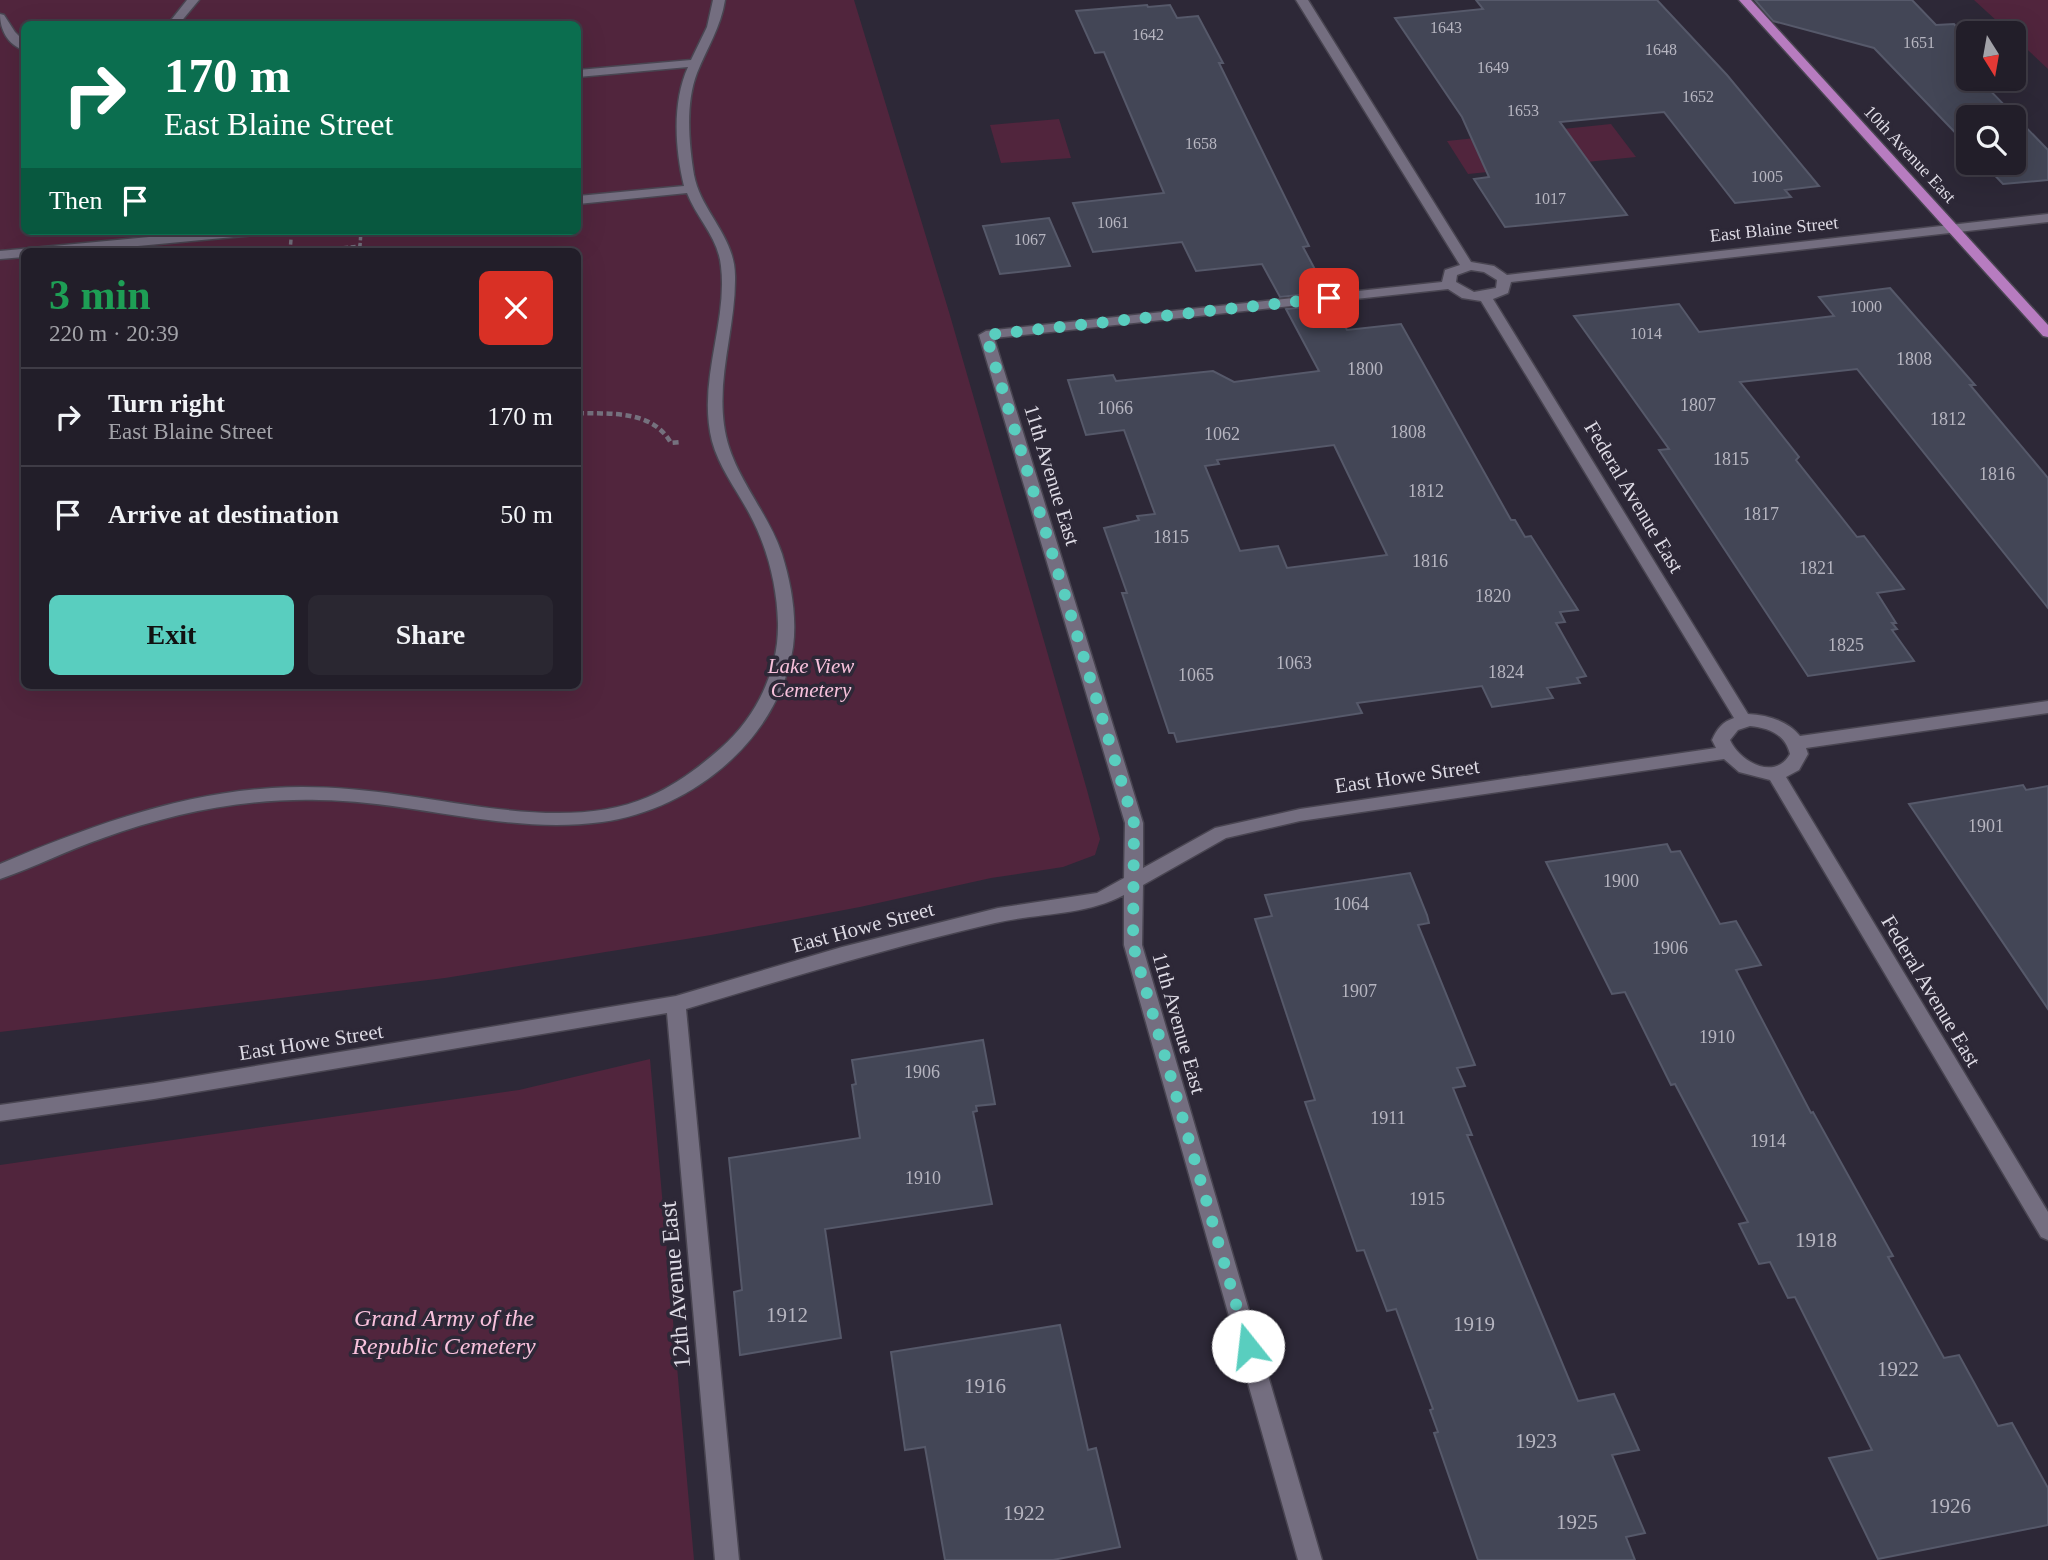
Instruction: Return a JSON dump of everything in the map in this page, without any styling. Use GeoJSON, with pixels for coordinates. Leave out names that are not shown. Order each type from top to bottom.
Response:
{"type":"FeatureCollection","features":[{"type":"Feature","properties":{"kind":"main road","name":"10th Avenue East"},"geometry":{"type":"LineString","coordinates":[[1745,0],[2048,332]]}},
{"type":"Feature","properties":{"kind":"street"},"geometry":{"type":"LineString","coordinates":[[175,21],[192,0]]}},
{"type":"Feature","properties":{"kind":"street"},"geometry":{"type":"LineString","coordinates":[[0,872],[104,830],[157,813],[227,799],[306,794],[347,795],[479,813],[575,820],[631,811],[682,789],[713,767],[753,725],[775,680],[786,640],[786,618],[776,562],[761,522],[728,464],[718,438],[715,408],[717,375],[729,267],[718,233],[691,189],[684,102],[693,63],[713,31],[719,0]]}},
{"type":"Feature","properties":{"kind":"street"},"geometry":{"type":"LineString","coordinates":[[1302,0],[1467,266]]}},
{"type":"Feature","properties":{"kind":"street"},"geometry":{"type":"LineString","coordinates":[[0,17],[10,34],[21,44]]}},
{"type":"Feature","properties":{"kind":"street"},"geometry":{"type":"LineString","coordinates":[[581,73],[693,63]]}},
{"type":"Feature","properties":{"kind":"street"},"geometry":{"type":"LineString","coordinates":[[581,200],[691,189]]}},
{"type":"Feature","properties":{"kind":"street","name":"East Blaine Street"},"geometry":{"type":"LineString","coordinates":[[1503,279],[2048,218]]}},
{"type":"Feature","properties":{"kind":"street"},"geometry":{"type":"LineString","coordinates":[[74,248],[213,235]]}},
{"type":"Feature","properties":{"kind":"street"},"geometry":{"type":"LineString","coordinates":[[0,255],[21,253]]}},
{"type":"Feature","properties":{"kind":"street"},"geometry":{"type":"LineString","coordinates":[[1467,266],[1488,268],[1503,279],[1503,290],[1485,296],[1460,293],[1450,285],[1448,278],[1450,272],[1467,266]]}},
{"type":"Feature","properties":{"kind":"street","name":"11th Avenue East"},"geometry":{"type":"LineString","coordinates":[[1310,1560],[1133,945],[1134,823],[986,335],[1450,285]]}},
{"type":"Feature","properties":{"kind":"street","name":"Federal Avenue East"},"geometry":{"type":"LineString","coordinates":[[1485,296],[1744,721]]}},
{"type":"Feature","properties":{"kind":"street"},"geometry":{"type":"LineString","coordinates":[[1796,743],[2048,707]]}},
{"type":"Feature","properties":{"kind":"street"},"geometry":{"type":"LineString","coordinates":[[1744,721],[1773,724],[1784,730],[1796,743],[1799,754],[1797,761],[1790,768],[1775,773],[1753,771],[1741,766],[1726,753],[1721,740],[1730,726],[1744,721]]}},
{"type":"Feature","properties":{"kind":"street","name":"East Howe Street"},"geometry":{"type":"LineString","coordinates":[[0,1113],[154,1091],[676,1004],[842,954],[998,915],[1101,899],[1221,833],[1300,815],[1726,753]]}},
{"type":"Feature","properties":{"kind":"street","name":"Federal Avenue East"},"geometry":{"type":"LineString","coordinates":[[1775,773],[2048,1231]]}},
{"type":"Feature","properties":{"kind":"street","name":"12th Avenue East"},"geometry":{"type":"LineString","coordinates":[[676,1004],[727,1560]]}},
{"type":"Feature","properties":{"kind":"path"},"geometry":{"type":"LineString","coordinates":[[349,248],[360,247],[361,235]]}},
{"type":"Feature","properties":{"kind":"path"},"geometry":{"type":"LineString","coordinates":[[581,413],[623,415],[642,420],[660,426],[671,443],[718,438]]}},
{"type":"Feature","properties":{"kind":"green space","name":"Lake View Cemetery"},"geometry":{"type":"Polygon","coordinates":[[[0,0],[854,0],[949,312],[1087,790],[1100,839],[1095,855],[1063,867],[991,878],[860,907],[711,935],[445,978],[0,1032],[0,0]]]}},
{"type":"Feature","properties":{"kind":"green space"},"geometry":{"type":"Polygon","coordinates":[[[1974,0],[2048,0],[2048,69],[2026,48],[2026,21],[1997,21],[1974,0]]]}},
{"type":"Feature","properties":{"kind":"green space"},"geometry":{"type":"Polygon","coordinates":[[[1059,119],[1071,158],[1001,163],[990,125],[1059,119]]]}},
{"type":"Feature","properties":{"kind":"green space"},"geometry":{"type":"Polygon","coordinates":[[[1611,124],[1636,157],[1468,174],[1447,141],[1611,124]]]}},
{"type":"Feature","properties":{"kind":"green space","name":"Grand Army of the Republic Cemetery"},"geometry":{"type":"Polygon","coordinates":[[[650,1059],[694,1560],[0,1560],[0,1165],[519,1090],[650,1059]]]}},
{"type":"Feature","properties":{"kind":"building"},"geometry":{"type":"Polygon","coordinates":[[[1476,0],[1657,0],[1727,75],[1819,186],[1785,190],[1791,197],[1735,203],[1664,112],[1560,122],[1627,215],[1505,227],[1474,179],[1489,177],[1462,117],[1395,18],[1483,9],[1476,0]]]}},
{"type":"Feature","properties":{"kind":"building"},"geometry":{"type":"Polygon","coordinates":[[[1755,0],[1912,0],[1936,25],[1954,24],[1956,26],[1956,91],[1991,91],[2004,105],[1956,105],[1956,133],[1874,48],[1773,21],[1755,0]]]}},
{"type":"Feature","properties":{"kind":"building"},"geometry":{"type":"Polygon","coordinates":[[[1170,5],[1177,18],[1198,16],[1309,246],[1303,247],[1327,292],[1280,297],[1262,264],[1196,271],[1182,242],[1093,252],[1073,203],[1164,193],[1104,52],[1095,53],[1076,11],[1170,5]]]}},
{"type":"Feature","properties":{"kind":"building"},"geometry":{"type":"Polygon","coordinates":[[[2026,127],[2048,150],[2048,180],[2003,184],[1994,175],[2026,175],[2026,127]]]}},
{"type":"Feature","properties":{"kind":"building"},"geometry":{"type":"Polygon","coordinates":[[[1049,218],[1070,266],[1000,274],[983,226],[1049,218]]]}},
{"type":"Feature","properties":{"kind":"building"},"geometry":{"type":"Polygon","coordinates":[[[1890,288],[1975,385],[1970,385],[2048,478],[2048,608],[1857,369],[1740,382],[1799,457],[1796,460],[1857,537],[1864,536],[1904,589],[1877,593],[1896,623],[1892,623],[1897,629],[1892,630],[1914,661],[1808,676],[1659,450],[1669,449],[1574,316],[1679,304],[1699,332],[1834,316],[1819,297],[1890,288]]]}},
{"type":"Feature","properties":{"kind":"building"},"geometry":{"type":"Polygon","coordinates":[[[1333,304],[1347,330],[1401,324],[1511,520],[1515,520],[1525,537],[1531,536],[1578,610],[1560,612],[1565,622],[1556,623],[1586,676],[1577,678],[1580,683],[1547,688],[1553,698],[1492,707],[1482,686],[1357,703],[1362,713],[1177,742],[1174,733],[1169,733],[1122,593],[1127,593],[1104,528],[1139,520],[1137,516],[1155,514],[1124,430],[1086,435],[1068,380],[1113,375],[1116,381],[1213,371],[1234,382],[1319,371],[1286,309],[1333,304]],[[1334,445],[1217,460],[1219,464],[1205,466],[1240,551],[1278,546],[1287,568],[1387,555],[1334,445]]]}},
{"type":"Feature","properties":{"kind":"building"},"geometry":{"type":"Polygon","coordinates":[[[2023,785],[2026,790],[2048,786],[2048,1009],[1909,804],[2023,785]]]}},
{"type":"Feature","properties":{"kind":"building"},"geometry":{"type":"Polygon","coordinates":[[[1667,844],[1671,852],[1680,851],[1720,924],[1736,921],[1761,965],[1736,970],[1811,1113],[1813,1112],[1893,1256],[1888,1257],[1944,1358],[1959,1355],[1998,1426],[2012,1423],[2048,1488],[2048,1525],[1878,1559],[1829,1458],[1872,1450],[1795,1297],[1788,1298],[1770,1262],[1759,1264],[1739,1224],[1748,1222],[1675,1084],[1671,1085],[1625,992],[1612,994],[1546,862],[1667,844]]]}},
{"type":"Feature","properties":{"kind":"building"},"geometry":{"type":"Polygon","coordinates":[[[1410,873],[1429,923],[1418,925],[1475,1065],[1457,1068],[1465,1086],[1453,1088],[1472,1135],[1467,1135],[1578,1401],[1614,1394],[1639,1450],[1612,1455],[1645,1533],[1626,1537],[1635,1560],[1478,1560],[1434,1433],[1438,1432],[1430,1410],[1433,1409],[1396,1309],[1387,1311],[1364,1250],[1357,1251],[1305,1102],[1315,1100],[1255,919],[1272,916],[1265,895],[1410,873]]]}},
{"type":"Feature","properties":{"kind":"building"},"geometry":{"type":"Polygon","coordinates":[[[983,1040],[995,1104],[976,1106],[977,1111],[973,1112],[992,1204],[825,1229],[841,1338],[740,1355],[734,1292],[742,1290],[729,1158],[860,1138],[852,1085],[856,1084],[852,1060],[983,1040]]]}},
{"type":"Feature","properties":{"kind":"building"},"geometry":{"type":"Polygon","coordinates":[[[1060,1325],[1088,1450],[1096,1448],[1120,1547],[1053,1560],[945,1560],[925,1447],[905,1450],[891,1352],[1060,1325]]]}},
{"type":"Feature","properties":{"kind":"route"},"geometry":{"type":"LineString","coordinates":[[1248,1346],[1133,945],[1134,823],[986,335],[1329,298]]}}]}
